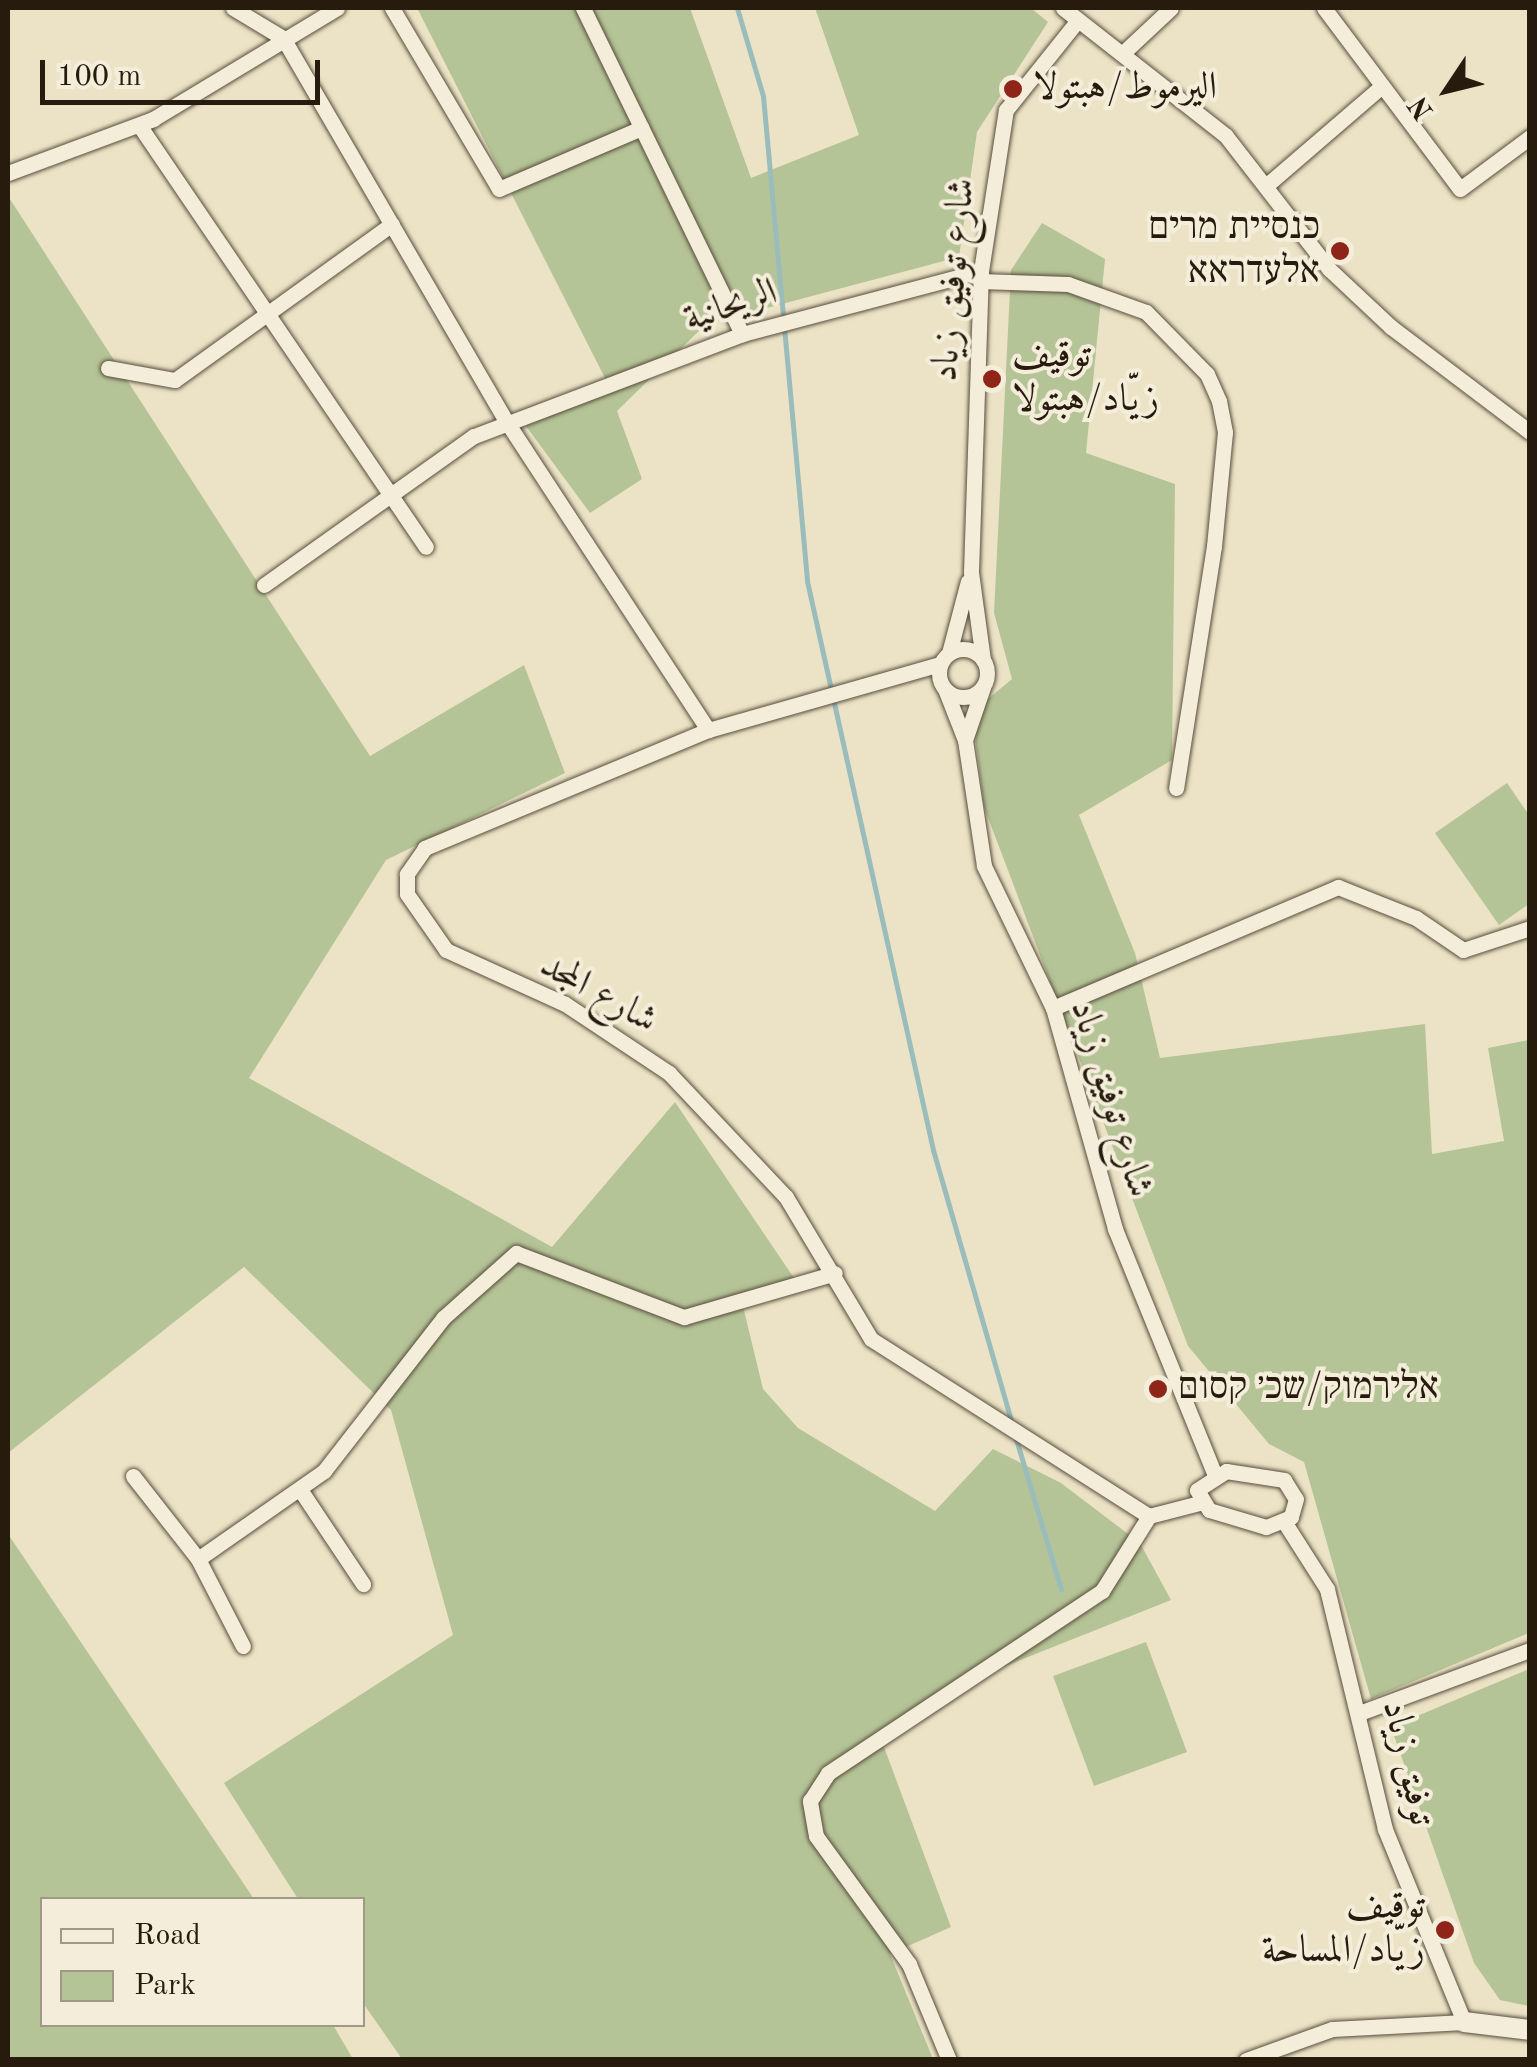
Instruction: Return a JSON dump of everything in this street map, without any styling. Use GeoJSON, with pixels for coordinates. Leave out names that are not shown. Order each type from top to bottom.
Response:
{"type":"FeatureCollection","features":[{"type":"Feature","properties":{"kind":"street"},"geometry":{"type":"LineString","coordinates":[[233,8],[283,38],[508,424],[708,730]]}},
{"type":"Feature","properties":{"kind":"street"},"geometry":{"type":"LineString","coordinates":[[8,172],[139,125],[337,8]]}},
{"type":"Feature","properties":{"kind":"street"},"geometry":{"type":"LineString","coordinates":[[392,8],[498,189],[642,128]]}},
{"type":"Feature","properties":{"kind":"street"},"geometry":{"type":"LineString","coordinates":[[582,8],[742,334]]}},
{"type":"Feature","properties":{"kind":"street"},"geometry":{"type":"LineString","coordinates":[[1063,8],[1124,52],[1226,136],[1268,184],[1329,269],[1530,432]]}},
{"type":"Feature","properties":{"kind":"street"},"geometry":{"type":"LineString","coordinates":[[1124,52],[1171,8]]}},
{"type":"Feature","properties":{"kind":"street"},"geometry":{"type":"LineString","coordinates":[[1324,8],[1460,188],[1530,137]]}},
{"type":"Feature","properties":{"kind":"street","name":"شارع توفيق زياد"},"geometry":{"type":"LineString","coordinates":[[971,572],[980,276],[1006,110],[1078,20]]}},
{"type":"Feature","properties":{"kind":"street"},"geometry":{"type":"LineString","coordinates":[[1268,184],[1382,86]]}},
{"type":"Feature","properties":{"kind":"street"},"geometry":{"type":"LineString","coordinates":[[139,125],[426,547]]}},
{"type":"Feature","properties":{"kind":"street"},"geometry":{"type":"LineString","coordinates":[[108,368],[175,380],[392,224]]}},
{"type":"Feature","properties":{"kind":"street","name":"الريحانية"},"geometry":{"type":"LineString","coordinates":[[264,585],[474,436],[742,334],[980,276],[1068,284],[1146,312],[1208,374],[1225,432],[1214,546],[1176,788]]}},
{"type":"Feature","properties":{"kind":"street"},"geometry":{"type":"LineString","coordinates":[[971,572],[945,659],[945,688],[963,697],[984,685]]}},
{"type":"Feature","properties":{"kind":"street"},"geometry":{"type":"LineString","coordinates":[[965,740],[984,685],[971,572]]}},
{"type":"Feature","properties":{"kind":"street"},"geometry":{"type":"LineString","coordinates":[[945,659],[964,649],[983,660]]}},
{"type":"Feature","properties":{"kind":"street","name":"شارع المجد"},"geometry":{"type":"LineString","coordinates":[[945,659],[708,730],[425,848],[407,874],[408,894],[446,950],[565,1004],[670,1073],[786,1197],[872,1339],[1149,1516]]}},
{"type":"Feature","properties":{"kind":"street","name":"شارع توفيق زياد"},"geometry":{"type":"LineString","coordinates":[[945,688],[965,740],[984,866],[1054,1008],[1115,1229],[1214,1473]]}},
{"type":"Feature","properties":{"kind":"street"},"geometry":{"type":"LineString","coordinates":[[1054,1008],[1338,887],[1381,901],[1464,950],[1530,928]]}},
{"type":"Feature","properties":{"kind":"street"},"geometry":{"type":"LineString","coordinates":[[198,1558],[301,1491],[442,1318],[516,1253],[684,1317],[835,1273]]}},
{"type":"Feature","properties":{"kind":"street"},"geometry":{"type":"LineString","coordinates":[[1214,1473],[1284,1480],[1296,1499],[1285,1523],[1231,1520],[1203,1502],[1197,1490],[1214,1473]]}},
{"type":"Feature","properties":{"kind":"street"},"geometry":{"type":"LineString","coordinates":[[132,1476],[198,1558],[244,1646]]}},
{"type":"Feature","properties":{"kind":"street"},"geometry":{"type":"LineString","coordinates":[[301,1491],[363,1584]]}},
{"type":"Feature","properties":{"kind":"street"},"geometry":{"type":"LineString","coordinates":[[949,2060],[909,1964],[816,1836],[810,1801],[828,1773],[1102,1590],[1149,1516],[1203,1502]]}},
{"type":"Feature","properties":{"kind":"street","name":"توفيق زياد"},"geometry":{"type":"LineString","coordinates":[[1285,1523],[1327,1588],[1362,1712],[1385,1829],[1464,2022]]}},
{"type":"Feature","properties":{"kind":"street"},"geometry":{"type":"LineString","coordinates":[[1362,1712],[1530,1650]]}},
{"type":"Feature","properties":{"kind":"street"},"geometry":{"type":"LineString","coordinates":[[1246,2060],[1332,2029],[1464,2022],[1530,2030]]}},
{"type":"Feature","properties":{"kind":"green space"},"geometry":{"type":"Polygon","coordinates":[[[417,8],[690,8],[751,178],[859,135],[815,8],[1031,8],[1048,22],[977,132],[959,257],[706,324],[617,411],[642,479],[590,513],[523,422],[606,380],[417,8]]]}},
{"type":"Feature","properties":{"kind":"green space"},"geometry":{"type":"Polygon","coordinates":[[[8,196],[370,756],[524,665],[565,773],[386,860],[249,1078],[552,1247],[675,1102],[794,1278],[742,1302],[763,1389],[798,1428],[935,1511],[993,1449],[1061,1483],[1140,1543],[1171,1600],[1003,1667],[881,1739],[951,1927],[890,1954],[933,2059],[402,2059],[365,2006],[365,1897],[297,1897],[224,1783],[453,1635],[391,1410],[244,1267],[8,1453],[8,196]]]}},
{"type":"Feature","properties":{"kind":"green space"},"geometry":{"type":"Polygon","coordinates":[[[1042,223],[1105,259],[1086,453],[1175,484],[1172,760],[1079,815],[1135,953],[1160,1058],[1425,1024],[1432,1154],[1504,1141],[1488,1048],[1529,1040],[1529,1633],[1371,1699],[1304,1462],[1269,1444],[1188,1346],[984,807],[975,736],[988,699],[1012,679],[994,613],[1011,270],[1042,223]]]}},
{"type":"Feature","properties":{"kind":"green space"},"geometry":{"type":"Polygon","coordinates":[[[1507,783],[1529,815],[1529,904],[1499,925],[1435,833],[1507,783]]]}},
{"type":"Feature","properties":{"kind":"green space"},"geometry":{"type":"Polygon","coordinates":[[[8,1534],[253,1897],[40,1897],[40,2027],[334,2027],[353,2059],[8,2059],[8,1534]]]}},
{"type":"Feature","properties":{"kind":"green space"},"geometry":{"type":"Polygon","coordinates":[[[1146,1642],[1187,1752],[1094,1786],[1053,1676],[1146,1642]]]}},
{"type":"Feature","properties":{"kind":"green space"},"geometry":{"type":"Polygon","coordinates":[[[1529,1669],[1529,2006],[1500,2000],[1474,1963],[1391,1727],[1529,1669]]]}},
{"type":"Feature","properties":{"kind":"waterway"},"geometry":{"type":"LineString","coordinates":[[737,8],[763,96],[807,581],[933,1150],[1012,1423]]}},
{"type":"Feature","properties":{"kind":"waterway"},"geometry":{"type":"LineString","coordinates":[[1016,1439],[1061,1589]]}},
{"type":"Feature","properties":{"kind":"place","name":"اليرموط/هبتولا"},"geometry":{"type":"Point","coordinates":[1013,89]}},
{"type":"Feature","properties":{"kind":"place","name":"כנסיית מרים אלעדראא"},"geometry":{"type":"Point","coordinates":[1340,251]}},
{"type":"Feature","properties":{"kind":"place","name":"توقيف زيّاد/هبتولا"},"geometry":{"type":"Point","coordinates":[992,379]}},
{"type":"Feature","properties":{"kind":"place","name":"אלירמוק/שכ׳ קסום"},"geometry":{"type":"Point","coordinates":[1158,1389]}},
{"type":"Feature","properties":{"kind":"place","name":"توقيف زيّاد/المساحة"},"geometry":{"type":"Point","coordinates":[1445,1930]}}]}
